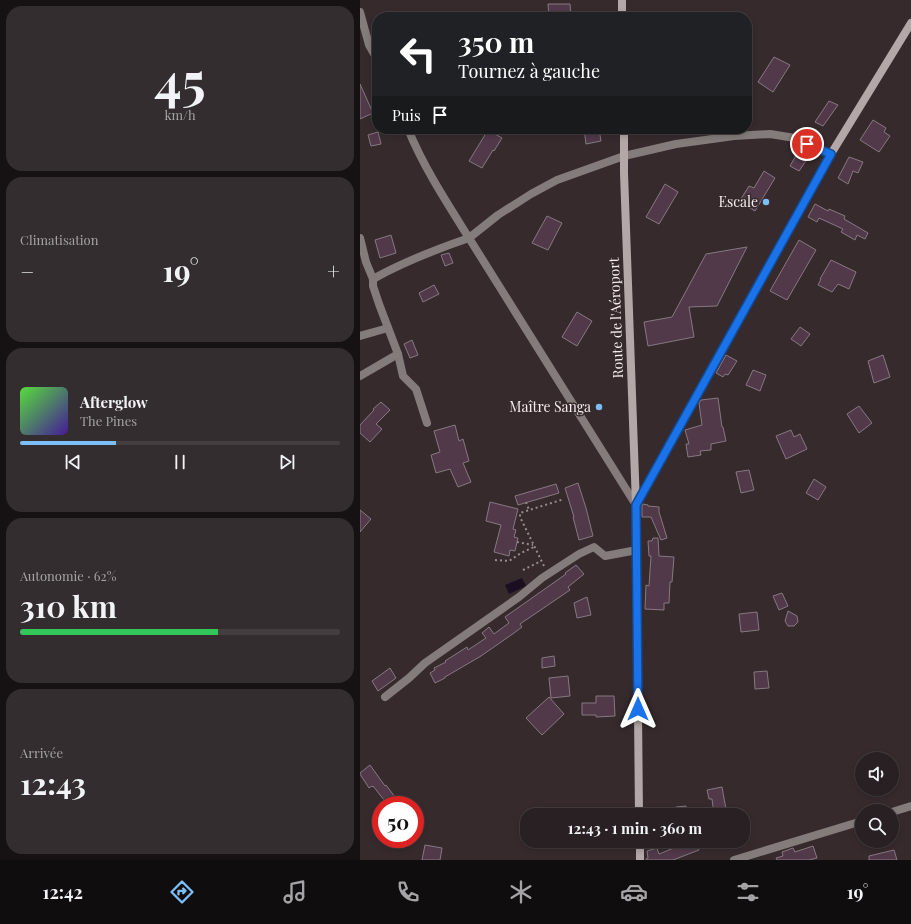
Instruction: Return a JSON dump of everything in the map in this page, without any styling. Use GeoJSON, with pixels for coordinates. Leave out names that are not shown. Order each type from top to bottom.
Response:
{"type":"FeatureCollection","features":[{"type":"Feature","properties":{"kind":"main road"},"geometry":{"type":"LineString","coordinates":[[622,0],[622,12]]}},
{"type":"Feature","properties":{"kind":"main road"},"geometry":{"type":"LineString","coordinates":[[636,505],[831,154],[911,23]]}},
{"type":"Feature","properties":{"kind":"main road","name":"Route de l'Aéroport"},"geometry":{"type":"LineString","coordinates":[[624,134],[637,550],[639,808]]}},
{"type":"Feature","properties":{"kind":"main road"},"geometry":{"type":"LineString","coordinates":[[640,848],[640,860]]}},
{"type":"Feature","properties":{"kind":"street"},"geometry":{"type":"LineString","coordinates":[[360,12],[369,45],[372,50]]}},
{"type":"Feature","properties":{"kind":"street"},"geometry":{"type":"LineString","coordinates":[[410,134],[441,193],[636,505]]}},
{"type":"Feature","properties":{"kind":"street"},"geometry":{"type":"LineString","coordinates":[[373,279],[445,246],[469,238],[498,215],[531,194],[557,180],[624,156],[676,144],[734,136],[770,134],[795,138],[831,154]]}},
{"type":"Feature","properties":{"kind":"street"},"geometry":{"type":"LineString","coordinates":[[360,238],[366,262],[373,279],[373,286],[398,354],[403,376],[416,389],[427,423]]}},
{"type":"Feature","properties":{"kind":"street"},"geometry":{"type":"LineString","coordinates":[[360,336],[388,328]]}},
{"type":"Feature","properties":{"kind":"street"},"geometry":{"type":"LineString","coordinates":[[360,376],[398,354]]}},
{"type":"Feature","properties":{"kind":"street"},"geometry":{"type":"LineString","coordinates":[[385,697],[425,663],[519,597],[548,574],[579,554],[594,547],[605,556],[637,550]]}},
{"type":"Feature","properties":{"kind":"street"},"geometry":{"type":"LineString","coordinates":[[899,810],[911,806]]}},
{"type":"Feature","properties":{"kind":"street"},"geometry":{"type":"LineString","coordinates":[[734,860],[855,823]]}},
{"type":"Feature","properties":{"kind":"path"},"geometry":{"type":"LineString","coordinates":[[548,574],[519,519],[520,513],[564,499]]}},
{"type":"Feature","properties":{"kind":"path"},"geometry":{"type":"LineString","coordinates":[[526,502],[529,510]]}},
{"type":"Feature","properties":{"kind":"path"},"geometry":{"type":"LineString","coordinates":[[517,542],[534,546]]}},
{"type":"Feature","properties":{"kind":"path"},"geometry":{"type":"LineString","coordinates":[[495,560],[509,561],[534,546]]}},
{"type":"Feature","properties":{"kind":"path"},"geometry":{"type":"LineString","coordinates":[[523,570],[542,561]]}},
{"type":"Feature","properties":{"kind":"shaded area"},"geometry":{"type":"Polygon","coordinates":[[[522,578],[526,586],[509,594],[505,585],[522,578]]]}},
{"type":"Feature","properties":{"kind":"building"},"geometry":{"type":"Polygon","coordinates":[[[548,4],[570,4],[571,12],[549,12],[548,4]]]}},
{"type":"Feature","properties":{"kind":"building"},"geometry":{"type":"Polygon","coordinates":[[[774,57],[790,65],[773,92],[758,82],[774,57]]]}},
{"type":"Feature","properties":{"kind":"building"},"geometry":{"type":"Polygon","coordinates":[[[360,84],[372,113],[360,119],[360,84]]]}},
{"type":"Feature","properties":{"kind":"building"},"geometry":{"type":"Polygon","coordinates":[[[829,101],[838,105],[823,126],[815,122],[829,101]]]}},
{"type":"Feature","properties":{"kind":"building"},"geometry":{"type":"Polygon","coordinates":[[[873,120],[886,128],[884,132],[890,136],[879,152],[860,140],[873,120]]]}},
{"type":"Feature","properties":{"kind":"building"},"geometry":{"type":"Polygon","coordinates":[[[378,134],[381,144],[371,146],[368,135],[378,134]]]}},
{"type":"Feature","properties":{"kind":"building"},"geometry":{"type":"Polygon","coordinates":[[[486,134],[495,134],[502,138],[482,168],[469,161],[486,134]]]}},
{"type":"Feature","properties":{"kind":"building"},"geometry":{"type":"Polygon","coordinates":[[[585,134],[600,134],[601,141],[586,144],[585,134]]]}},
{"type":"Feature","properties":{"kind":"building"},"geometry":{"type":"Polygon","coordinates":[[[801,147],[812,152],[799,171],[790,166],[801,147]]]}},
{"type":"Feature","properties":{"kind":"building"},"geometry":{"type":"Polygon","coordinates":[[[849,157],[863,162],[858,173],[853,171],[848,184],[838,178],[849,157]]]}},
{"type":"Feature","properties":{"kind":"building"},"geometry":{"type":"Polygon","coordinates":[[[764,171],[775,178],[755,211],[739,202],[749,186],[754,188],[764,171]]]}},
{"type":"Feature","properties":{"kind":"building"},"geometry":{"type":"Polygon","coordinates":[[[665,184],[678,192],[659,224],[646,217],[665,184]]]}},
{"type":"Feature","properties":{"kind":"building"},"geometry":{"type":"Polygon","coordinates":[[[815,204],[828,211],[829,209],[845,216],[844,219],[868,233],[865,239],[857,235],[855,240],[841,232],[843,229],[819,218],[817,222],[808,217],[815,204]]]}},
{"type":"Feature","properties":{"kind":"building"},"geometry":{"type":"Polygon","coordinates":[[[547,216],[562,223],[548,250],[532,243],[547,216]]]}},
{"type":"Feature","properties":{"kind":"building"},"geometry":{"type":"Polygon","coordinates":[[[391,235],[396,253],[380,258],[375,240],[391,235]]]}},
{"type":"Feature","properties":{"kind":"building"},"geometry":{"type":"Polygon","coordinates":[[[799,240],[816,250],[787,300],[770,291],[799,240]]]}},
{"type":"Feature","properties":{"kind":"building"},"geometry":{"type":"Polygon","coordinates":[[[747,247],[717,306],[689,307],[694,337],[648,346],[644,322],[672,317],[706,254],[747,247]]]}},
{"type":"Feature","properties":{"kind":"building"},"geometry":{"type":"Polygon","coordinates":[[[449,253],[453,263],[445,266],[441,255],[449,253]]]}},
{"type":"Feature","properties":{"kind":"building"},"geometry":{"type":"Polygon","coordinates":[[[831,260],[856,272],[849,289],[838,284],[832,292],[818,285],[831,260]]]}},
{"type":"Feature","properties":{"kind":"building"},"geometry":{"type":"Polygon","coordinates":[[[434,285],[439,294],[423,302],[419,293],[434,285]]]}},
{"type":"Feature","properties":{"kind":"building"},"geometry":{"type":"Polygon","coordinates":[[[577,312],[592,321],[577,346],[562,337],[577,312]]]}},
{"type":"Feature","properties":{"kind":"building"},"geometry":{"type":"Polygon","coordinates":[[[800,327],[810,334],[801,346],[791,339],[800,327]]]}},
{"type":"Feature","properties":{"kind":"building"},"geometry":{"type":"Polygon","coordinates":[[[412,340],[418,355],[410,358],[404,344],[412,340]]]}},
{"type":"Feature","properties":{"kind":"building"},"geometry":{"type":"Polygon","coordinates":[[[726,355],[737,361],[728,375],[725,374],[723,377],[716,373],[726,355]]]}},
{"type":"Feature","properties":{"kind":"building"},"geometry":{"type":"Polygon","coordinates":[[[883,355],[890,377],[874,383],[868,361],[883,355]]]}},
{"type":"Feature","properties":{"kind":"building"},"geometry":{"type":"Polygon","coordinates":[[[753,370],[766,375],[760,391],[746,385],[753,370]]]}},
{"type":"Feature","properties":{"kind":"building"},"geometry":{"type":"Polygon","coordinates":[[[718,398],[722,427],[726,441],[711,444],[711,450],[700,451],[701,455],[688,457],[686,444],[689,444],[685,430],[702,425],[699,403],[701,400],[718,398]]]}},
{"type":"Feature","properties":{"kind":"building"},"geometry":{"type":"Polygon","coordinates":[[[381,402],[390,410],[376,424],[382,429],[370,442],[360,433],[360,425],[381,402]]]}},
{"type":"Feature","properties":{"kind":"building"},"geometry":{"type":"Polygon","coordinates":[[[859,406],[872,423],[859,433],[847,414],[859,406]]]}},
{"type":"Feature","properties":{"kind":"building"},"geometry":{"type":"Polygon","coordinates":[[[455,425],[459,441],[463,439],[469,461],[463,463],[471,482],[458,487],[450,469],[436,473],[431,455],[440,452],[434,431],[455,425]]]}},
{"type":"Feature","properties":{"kind":"building"},"geometry":{"type":"Polygon","coordinates":[[[791,430],[794,437],[800,434],[807,449],[786,459],[776,436],[791,430]]]}},
{"type":"Feature","properties":{"kind":"building"},"geometry":{"type":"Polygon","coordinates":[[[749,470],[754,490],[741,493],[736,472],[749,470]]]}},
{"type":"Feature","properties":{"kind":"building"},"geometry":{"type":"Polygon","coordinates":[[[814,479],[826,487],[818,500],[806,493],[814,479]]]}},
{"type":"Feature","properties":{"kind":"building"},"geometry":{"type":"Polygon","coordinates":[[[578,483],[593,536],[579,540],[565,488],[578,483]]]}},
{"type":"Feature","properties":{"kind":"building"},"geometry":{"type":"Polygon","coordinates":[[[556,484],[559,493],[518,505],[515,496],[556,484]]]}},
{"type":"Feature","properties":{"kind":"building"},"geometry":{"type":"Polygon","coordinates":[[[490,502],[518,509],[513,529],[516,530],[514,537],[518,538],[515,551],[510,550],[509,556],[494,552],[501,525],[486,521],[490,502]]]}},
{"type":"Feature","properties":{"kind":"building"},"geometry":{"type":"Polygon","coordinates":[[[643,504],[659,507],[659,512],[667,538],[661,540],[651,517],[642,517],[643,504]]]}},
{"type":"Feature","properties":{"kind":"building"},"geometry":{"type":"Polygon","coordinates":[[[360,510],[371,519],[360,532],[360,510]]]}},
{"type":"Feature","properties":{"kind":"building"},"geometry":{"type":"Polygon","coordinates":[[[653,538],[658,538],[659,556],[674,557],[672,582],[670,582],[669,603],[664,603],[664,610],[645,609],[646,585],[649,586],[651,556],[649,556],[648,541],[652,541],[653,538]]]}},
{"type":"Feature","properties":{"kind":"building"},"geometry":{"type":"Polygon","coordinates":[[[576,565],[584,574],[568,587],[570,590],[520,624],[522,627],[481,656],[435,683],[430,673],[435,670],[434,668],[446,662],[445,661],[467,647],[468,650],[486,638],[482,633],[489,627],[494,634],[509,623],[505,617],[566,574],[565,573],[576,565]]]}},
{"type":"Feature","properties":{"kind":"building"},"geometry":{"type":"Polygon","coordinates":[[[782,593],[788,606],[779,610],[773,596],[782,593]]]}},
{"type":"Feature","properties":{"kind":"building"},"geometry":{"type":"Polygon","coordinates":[[[587,597],[591,615],[577,618],[574,603],[587,597]]]}},
{"type":"Feature","properties":{"kind":"building"},"geometry":{"type":"Polygon","coordinates":[[[788,611],[797,616],[798,622],[794,626],[788,626],[785,621],[788,611]]]}},
{"type":"Feature","properties":{"kind":"building"},"geometry":{"type":"Polygon","coordinates":[[[757,612],[759,630],[741,632],[739,614],[757,612]]]}},
{"type":"Feature","properties":{"kind":"building"},"geometry":{"type":"Polygon","coordinates":[[[554,656],[555,666],[542,668],[542,658],[554,656]]]}},
{"type":"Feature","properties":{"kind":"building"},"geometry":{"type":"Polygon","coordinates":[[[390,668],[396,678],[378,691],[372,681],[390,668]]]}},
{"type":"Feature","properties":{"kind":"building"},"geometry":{"type":"Polygon","coordinates":[[[767,671],[769,688],[755,689],[754,672],[767,671]]]}},
{"type":"Feature","properties":{"kind":"building"},"geometry":{"type":"Polygon","coordinates":[[[568,676],[570,696],[551,698],[549,678],[568,676]]]}},
{"type":"Feature","properties":{"kind":"building"},"geometry":{"type":"Polygon","coordinates":[[[596,696],[614,696],[615,716],[596,717],[596,715],[582,715],[582,703],[596,703],[596,696]]]}},
{"type":"Feature","properties":{"kind":"building"},"geometry":{"type":"Polygon","coordinates":[[[549,697],[564,714],[542,735],[526,718],[549,697]]]}},
{"type":"Feature","properties":{"kind":"building"},"geometry":{"type":"Polygon","coordinates":[[[370,765],[394,796],[381,796],[373,786],[369,788],[360,773],[370,765]]]}},
{"type":"Feature","properties":{"kind":"building"},"geometry":{"type":"Polygon","coordinates":[[[722,787],[726,808],[713,808],[712,799],[709,799],[707,790],[722,787]]]}},
{"type":"Feature","properties":{"kind":"building"},"geometry":{"type":"Polygon","coordinates":[[[686,806],[686,808],[676,808],[686,806]]]}},
{"type":"Feature","properties":{"kind":"building"},"geometry":{"type":"Polygon","coordinates":[[[425,845],[442,848],[440,860],[422,860],[425,845]]]}},
{"type":"Feature","properties":{"kind":"building"},"geometry":{"type":"Polygon","coordinates":[[[813,846],[817,858],[809,860],[777,860],[776,858],[783,856],[782,852],[793,848],[795,852],[813,846]]]}},
{"type":"Feature","properties":{"kind":"building"},"geometry":{"type":"Polygon","coordinates":[[[657,848],[659,854],[674,848],[698,848],[699,850],[673,860],[646,860],[648,858],[647,851],[657,848]]]}},
{"type":"Feature","properties":{"kind":"building"},"geometry":{"type":"Polygon","coordinates":[[[894,850],[897,860],[869,860],[869,856],[894,850]]]}},
{"type":"Feature","properties":{"kind":"place","name":"Escale"},"geometry":{"type":"Point","coordinates":[766,202]}},
{"type":"Feature","properties":{"kind":"place","name":"Maître Sanga"},"geometry":{"type":"Point","coordinates":[599,407]}},
{"type":"Feature","properties":{"kind":"route"},"geometry":{"type":"LineString","coordinates":[[638,709],[636,505],[831,154],[807,144]]}}]}
